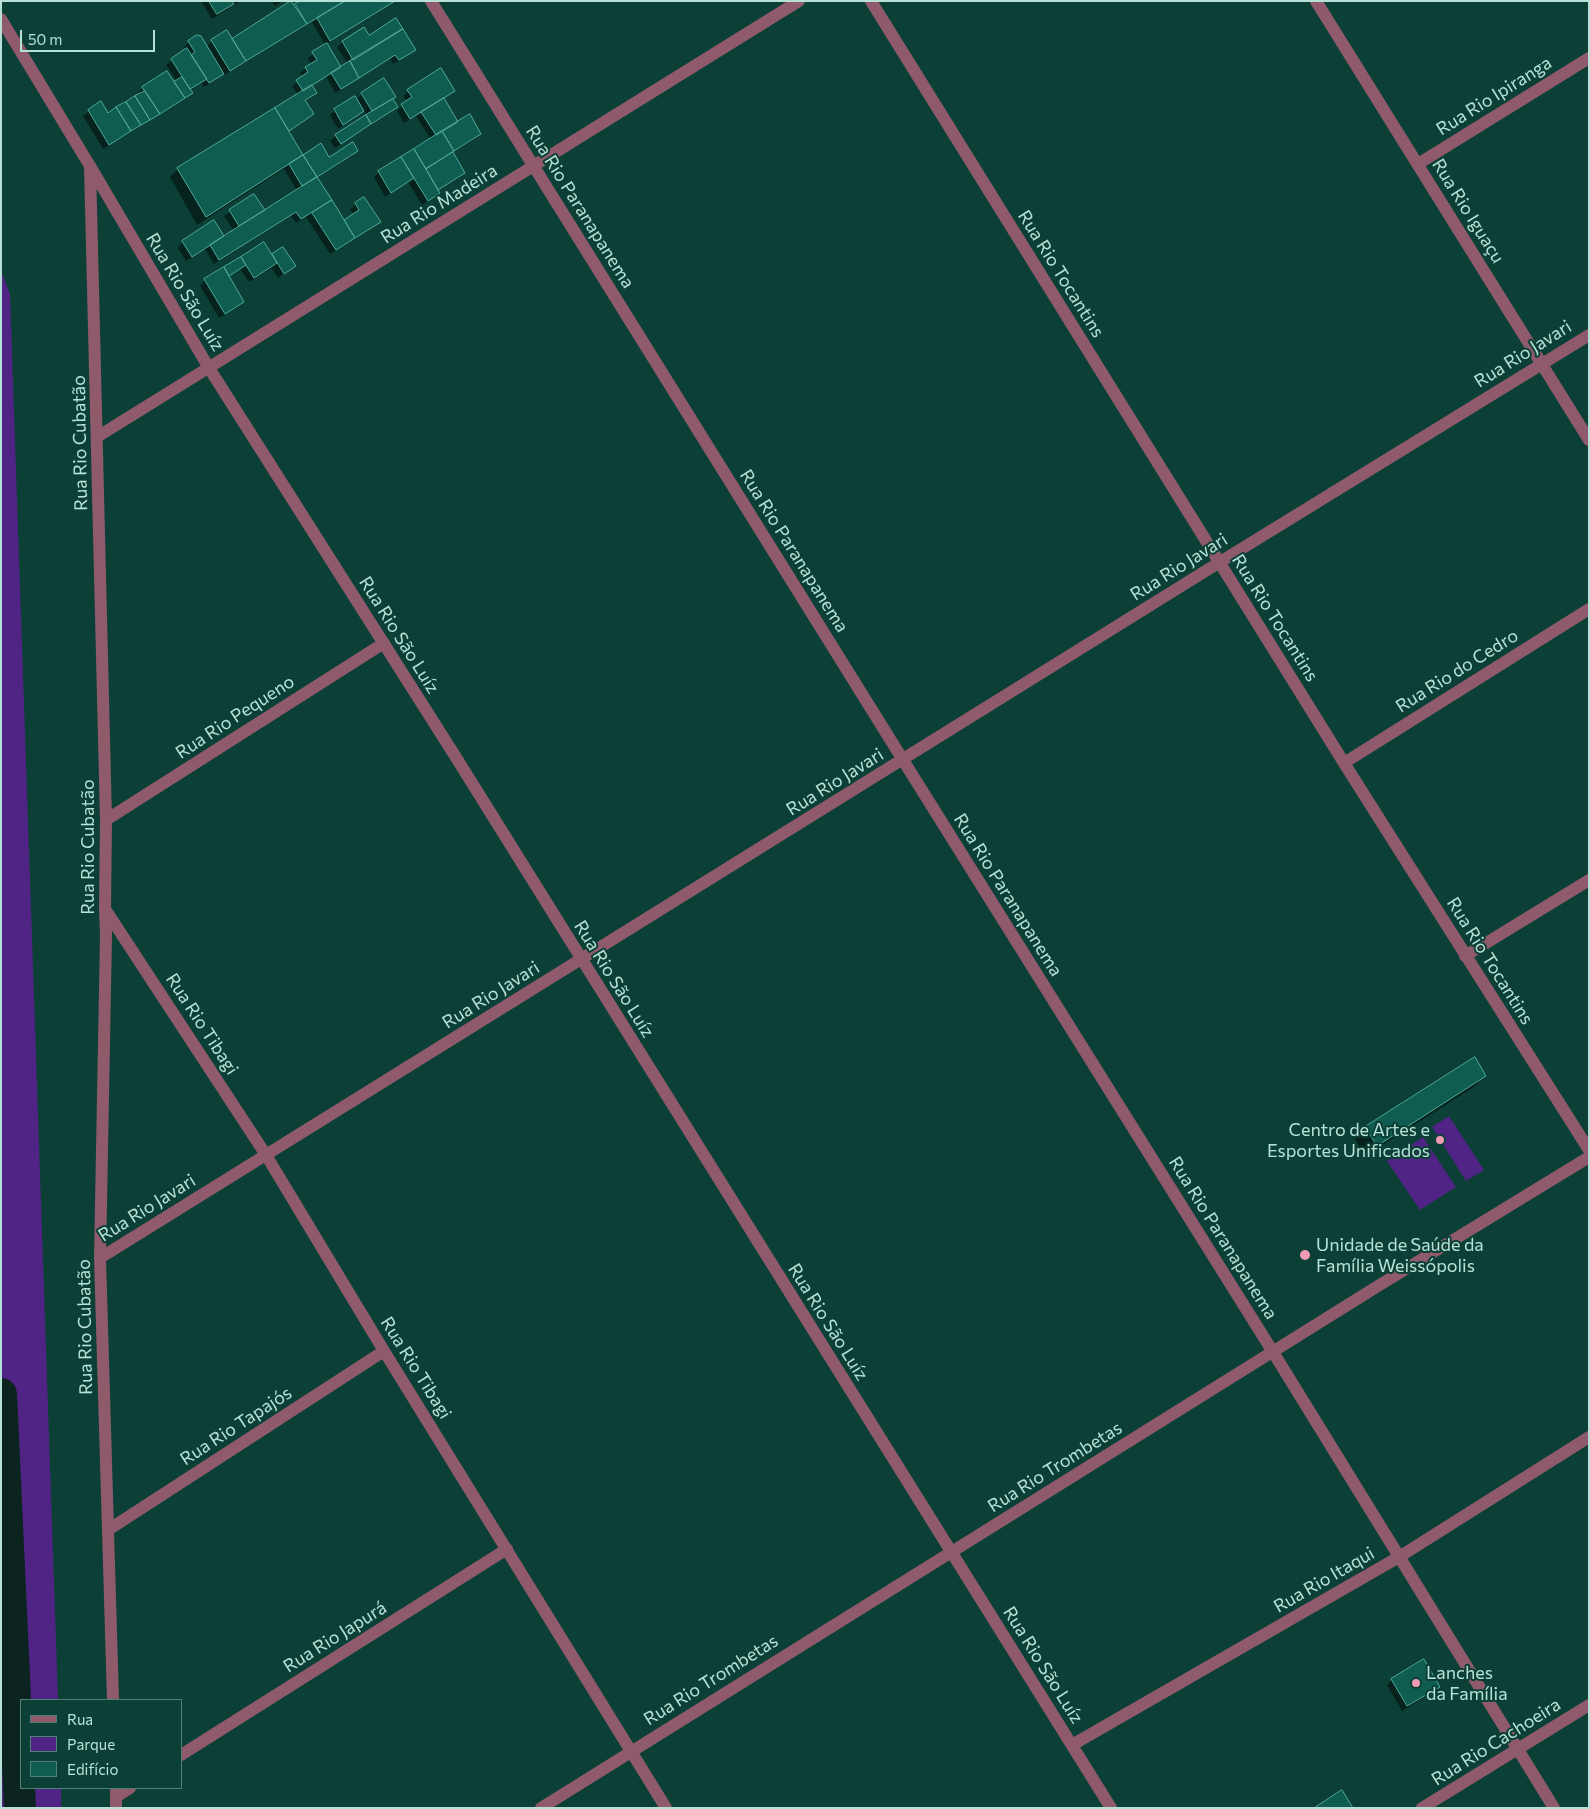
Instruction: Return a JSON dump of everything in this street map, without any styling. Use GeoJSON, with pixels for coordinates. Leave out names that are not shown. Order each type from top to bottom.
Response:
{"type":"FeatureCollection","features":[{"type":"Feature","properties":{"kind":"street","name":"Rua Rio Paranapanema"},"geometry":{"type":"LineString","coordinates":[[432,1],[1273,1352],[1554,1808]]}},
{"type":"Feature","properties":{"kind":"street","name":"Rua Rio Madeira"},"geometry":{"type":"LineString","coordinates":[[98,437],[799,1]]}},
{"type":"Feature","properties":{"kind":"street","name":"Rua Rio Tocantins"},"geometry":{"type":"LineString","coordinates":[[871,1],[1344,763],[1589,1150]]}},
{"type":"Feature","properties":{"kind":"street","name":"Rua Rio Iguaçu"},"geometry":{"type":"LineString","coordinates":[[1316,1],[1589,440]]}},
{"type":"Feature","properties":{"kind":"street","name":"Rua Rio Cubatão"},"geometry":{"type":"LineString","coordinates":[[1,18],[90,166],[106,820],[106,935],[100,1258],[113,1699]]}},
{"type":"Feature","properties":{"kind":"street","name":"Rua Rio Ipiranga"},"geometry":{"type":"LineString","coordinates":[[1418,164],[1589,58]]}},
{"type":"Feature","properties":{"kind":"street","name":"Rua Rio São Luíz"},"geometry":{"type":"LineString","coordinates":[[90,166],[210,368],[457,759],[1111,1808]]}},
{"type":"Feature","properties":{"kind":"street","name":"Rua Rio Javari"},"geometry":{"type":"LineString","coordinates":[[100,1258],[1589,335]]}},
{"type":"Feature","properties":{"kind":"street","name":"Rua Rio do Cedro"},"geometry":{"type":"LineString","coordinates":[[1344,763],[1589,609]]}},
{"type":"Feature","properties":{"kind":"street","name":"Rua Rio Pequeno"},"geometry":{"type":"LineString","coordinates":[[106,820],[384,643]]}},
{"type":"Feature","properties":{"kind":"street"},"geometry":{"type":"LineString","coordinates":[[1465,956],[1589,880]]}},
{"type":"Feature","properties":{"kind":"street","name":"Rua Rio Tibagi"},"geometry":{"type":"LineString","coordinates":[[105,908],[266,1155],[384,1352],[666,1808]]}},
{"type":"Feature","properties":{"kind":"street","name":"Rua Rio Tibagi"},"geometry":{"type":"LineString","coordinates":[[106,935],[133,949]]}},
{"type":"Feature","properties":{"kind":"street","name":"Rua Rio Trombetas"},"geometry":{"type":"LineString","coordinates":[[541,1808],[950,1552],[1589,1157]]}},
{"type":"Feature","properties":{"kind":"street","name":"Rua Rio Tapajós"},"geometry":{"type":"LineString","coordinates":[[108,1530],[384,1352]]}},
{"type":"Feature","properties":{"kind":"street","name":"Rua Rio Itaqui"},"geometry":{"type":"LineString","coordinates":[[1072,1745],[1398,1557],[1589,1437]]}},
{"type":"Feature","properties":{"kind":"street","name":"Rua Rio Japurá"},"geometry":{"type":"LineString","coordinates":[[182,1755],[507,1549]]}},
{"type":"Feature","properties":{"kind":"street","name":"Rua Rio Cachoeira"},"geometry":{"type":"LineString","coordinates":[[1422,1808],[1519,1750],[1589,1705]]}},
{"type":"Feature","properties":{"kind":"street"},"geometry":{"type":"LineString","coordinates":[[116,1797],[128,1789]]}},
{"type":"Feature","properties":{"kind":"green space"},"geometry":{"type":"Polygon","coordinates":[[[1,271],[10,294],[58,1699],[20,1699],[20,1789],[61,1789],[61,1808],[1,1808],[1,271]]]}},
{"type":"Feature","properties":{"kind":"green space"},"geometry":{"type":"Polygon","coordinates":[[[1449,1116],[1484,1170],[1466,1181],[1432,1127],[1449,1116]]]}},
{"type":"Feature","properties":{"kind":"green space"},"geometry":{"type":"Polygon","coordinates":[[[1423,1137],[1456,1187],[1420,1210],[1387,1161],[1423,1137]]]}},
{"type":"Feature","properties":{"kind":"building"},"geometry":{"type":"Polygon","coordinates":[[[209,1],[232,1],[234,4],[217,14],[209,1]]]}},
{"type":"Feature","properties":{"kind":"building"},"geometry":{"type":"Polygon","coordinates":[[[291,1],[307,24],[246,61],[232,39],[291,1]]]}},
{"type":"Feature","properties":{"kind":"building"},"geometry":{"type":"Polygon","coordinates":[[[300,1],[345,1],[307,24],[295,4],[300,1]]]}},
{"type":"Feature","properties":{"kind":"building"},"geometry":{"type":"Polygon","coordinates":[[[345,1],[395,1],[330,41],[317,18],[345,1]]]}},
{"type":"Feature","properties":{"kind":"building"},"geometry":{"type":"Polygon","coordinates":[[[396,18],[403,29],[353,60],[342,41],[364,27],[369,35],[396,18]]]}},
{"type":"Feature","properties":{"kind":"building"},"geometry":{"type":"Polygon","coordinates":[[[403,29],[416,50],[399,60],[395,55],[359,78],[350,61],[403,29]]]}},
{"type":"Feature","properties":{"kind":"building"},"geometry":{"type":"Polygon","coordinates":[[[227,30],[246,61],[230,71],[211,40],[227,30]]]}},
{"type":"Feature","properties":{"kind":"building"},"geometry":{"type":"Polygon","coordinates":[[[197,35],[201,36],[224,74],[209,83],[191,55],[195,52],[188,41],[197,35]]]}},
{"type":"Feature","properties":{"kind":"building"},"geometry":{"type":"Polygon","coordinates":[[[327,43],[341,67],[303,91],[296,80],[308,72],[305,67],[317,60],[312,52],[327,43]]]}},
{"type":"Feature","properties":{"kind":"building"},"geometry":{"type":"Polygon","coordinates":[[[187,48],[207,79],[190,89],[171,59],[187,48]]]}},
{"type":"Feature","properties":{"kind":"building"},"geometry":{"type":"Polygon","coordinates":[[[350,61],[359,78],[341,89],[331,73],[350,61]]]}},
{"type":"Feature","properties":{"kind":"building"},"geometry":{"type":"Polygon","coordinates":[[[441,68],[455,91],[410,119],[401,104],[412,97],[407,90],[441,68]]]}},
{"type":"Feature","properties":{"kind":"building"},"geometry":{"type":"Polygon","coordinates":[[[167,71],[185,98],[160,114],[142,87],[167,71]]]}},
{"type":"Feature","properties":{"kind":"building"},"geometry":{"type":"Polygon","coordinates":[[[182,77],[193,93],[185,98],[174,82],[182,77]]]}},
{"type":"Feature","properties":{"kind":"building"},"geometry":{"type":"Polygon","coordinates":[[[384,78],[396,97],[372,111],[361,93],[384,78]]]}},
{"type":"Feature","properties":{"kind":"building"},"geometry":{"type":"Polygon","coordinates":[[[312,85],[317,93],[305,100],[314,114],[289,131],[275,108],[312,85]]]}},
{"type":"Feature","properties":{"kind":"building"},"geometry":{"type":"Polygon","coordinates":[[[145,91],[160,114],[150,120],[135,96],[145,91]]]}},
{"type":"Feature","properties":{"kind":"building"},"geometry":{"type":"Polygon","coordinates":[[[135,96],[150,120],[141,125],[126,102],[135,96]]]}},
{"type":"Feature","properties":{"kind":"building"},"geometry":{"type":"Polygon","coordinates":[[[355,96],[364,111],[343,125],[334,109],[355,96]]]}},
{"type":"Feature","properties":{"kind":"building"},"geometry":{"type":"Polygon","coordinates":[[[444,98],[458,122],[436,135],[421,112],[444,98]]]}},
{"type":"Feature","properties":{"kind":"building"},"geometry":{"type":"Polygon","coordinates":[[[393,99],[398,107],[371,124],[366,115],[393,99]]]}},
{"type":"Feature","properties":{"kind":"building"},"geometry":{"type":"Polygon","coordinates":[[[101,101],[108,113],[116,107],[131,131],[109,145],[88,110],[101,101]]]}},
{"type":"Feature","properties":{"kind":"building"},"geometry":{"type":"Polygon","coordinates":[[[126,102],[141,125],[131,131],[116,107],[126,102]]]}},
{"type":"Feature","properties":{"kind":"building"},"geometry":{"type":"Polygon","coordinates":[[[275,108],[303,155],[206,217],[177,168],[275,108]]]}},
{"type":"Feature","properties":{"kind":"building"},"geometry":{"type":"Polygon","coordinates":[[[470,114],[481,134],[454,151],[442,131],[470,114]]]}},
{"type":"Feature","properties":{"kind":"building"},"geometry":{"type":"Polygon","coordinates":[[[366,115],[371,124],[341,144],[335,135],[366,115]]]}},
{"type":"Feature","properties":{"kind":"building"},"geometry":{"type":"Polygon","coordinates":[[[442,131],[454,151],[426,169],[414,149],[442,131]]]}},
{"type":"Feature","properties":{"kind":"building"},"geometry":{"type":"Polygon","coordinates":[[[353,142],[358,151],[317,177],[303,155],[321,143],[329,157],[353,142]]]}},
{"type":"Feature","properties":{"kind":"building"},"geometry":{"type":"Polygon","coordinates":[[[414,149],[440,193],[428,201],[401,157],[414,149]]]}},
{"type":"Feature","properties":{"kind":"building"},"geometry":{"type":"Polygon","coordinates":[[[453,152],[465,173],[438,190],[426,169],[453,152]]]}},
{"type":"Feature","properties":{"kind":"building"},"geometry":{"type":"Polygon","coordinates":[[[303,155],[317,177],[302,186],[289,164],[303,155]]]}},
{"type":"Feature","properties":{"kind":"building"},"geometry":{"type":"Polygon","coordinates":[[[401,157],[414,178],[391,193],[378,171],[401,157]]]}},
{"type":"Feature","properties":{"kind":"building"},"geometry":{"type":"Polygon","coordinates":[[[317,177],[332,200],[301,219],[296,212],[219,260],[210,245],[317,177]]]}},
{"type":"Feature","properties":{"kind":"building"},"geometry":{"type":"Polygon","coordinates":[[[254,194],[265,210],[239,226],[229,210],[254,194]]]}},
{"type":"Feature","properties":{"kind":"building"},"geometry":{"type":"Polygon","coordinates":[[[364,197],[381,222],[355,238],[344,220],[359,210],[355,203],[364,197]]]}},
{"type":"Feature","properties":{"kind":"building"},"geometry":{"type":"Polygon","coordinates":[[[332,200],[355,238],[336,250],[312,213],[332,200]]]}},
{"type":"Feature","properties":{"kind":"building"},"geometry":{"type":"Polygon","coordinates":[[[214,220],[224,236],[192,257],[182,241],[214,220]]]}},
{"type":"Feature","properties":{"kind":"building"},"geometry":{"type":"Polygon","coordinates":[[[264,242],[277,263],[254,278],[241,257],[264,242]]]}},
{"type":"Feature","properties":{"kind":"building"},"geometry":{"type":"Polygon","coordinates":[[[283,247],[296,266],[284,274],[272,254],[283,247]]]}},
{"type":"Feature","properties":{"kind":"building"},"geometry":{"type":"Polygon","coordinates":[[[241,257],[246,265],[229,276],[224,267],[241,257]]]}},
{"type":"Feature","properties":{"kind":"building"},"geometry":{"type":"Polygon","coordinates":[[[224,267],[244,302],[225,314],[204,279],[224,267]]]}},
{"type":"Feature","properties":{"kind":"building"},"geometry":{"type":"Polygon","coordinates":[[[1475,1057],[1486,1076],[1377,1146],[1365,1127],[1475,1057]]]}},
{"type":"Feature","properties":{"kind":"building","name":"Lanches da Família"},"geometry":{"type":"Polygon","coordinates":[[[1424,1659],[1440,1687],[1407,1706],[1391,1679],[1424,1659]]]}},
{"type":"Feature","properties":{"kind":"building"},"geometry":{"type":"Polygon","coordinates":[[[1342,1790],[1353,1808],[1316,1808],[1316,1807],[1342,1790]]]}},
{"type":"Feature","properties":{"kind":"waterway"},"geometry":{"type":"LineString","coordinates":[[1,1394],[20,1808]]}},
{"type":"Feature","properties":{"kind":"place","name":"Centro de Artes e Esportes Unificados"},"geometry":{"type":"Point","coordinates":[1440,1140]}},
{"type":"Feature","properties":{"kind":"place","name":"Unidade de Saúde da Família Weissópolis"},"geometry":{"type":"Point","coordinates":[1305,1255]}},
{"type":"Feature","properties":{"kind":"place","name":"Lanches da Família"},"geometry":{"type":"Point","coordinates":[1416,1683]}}]}
